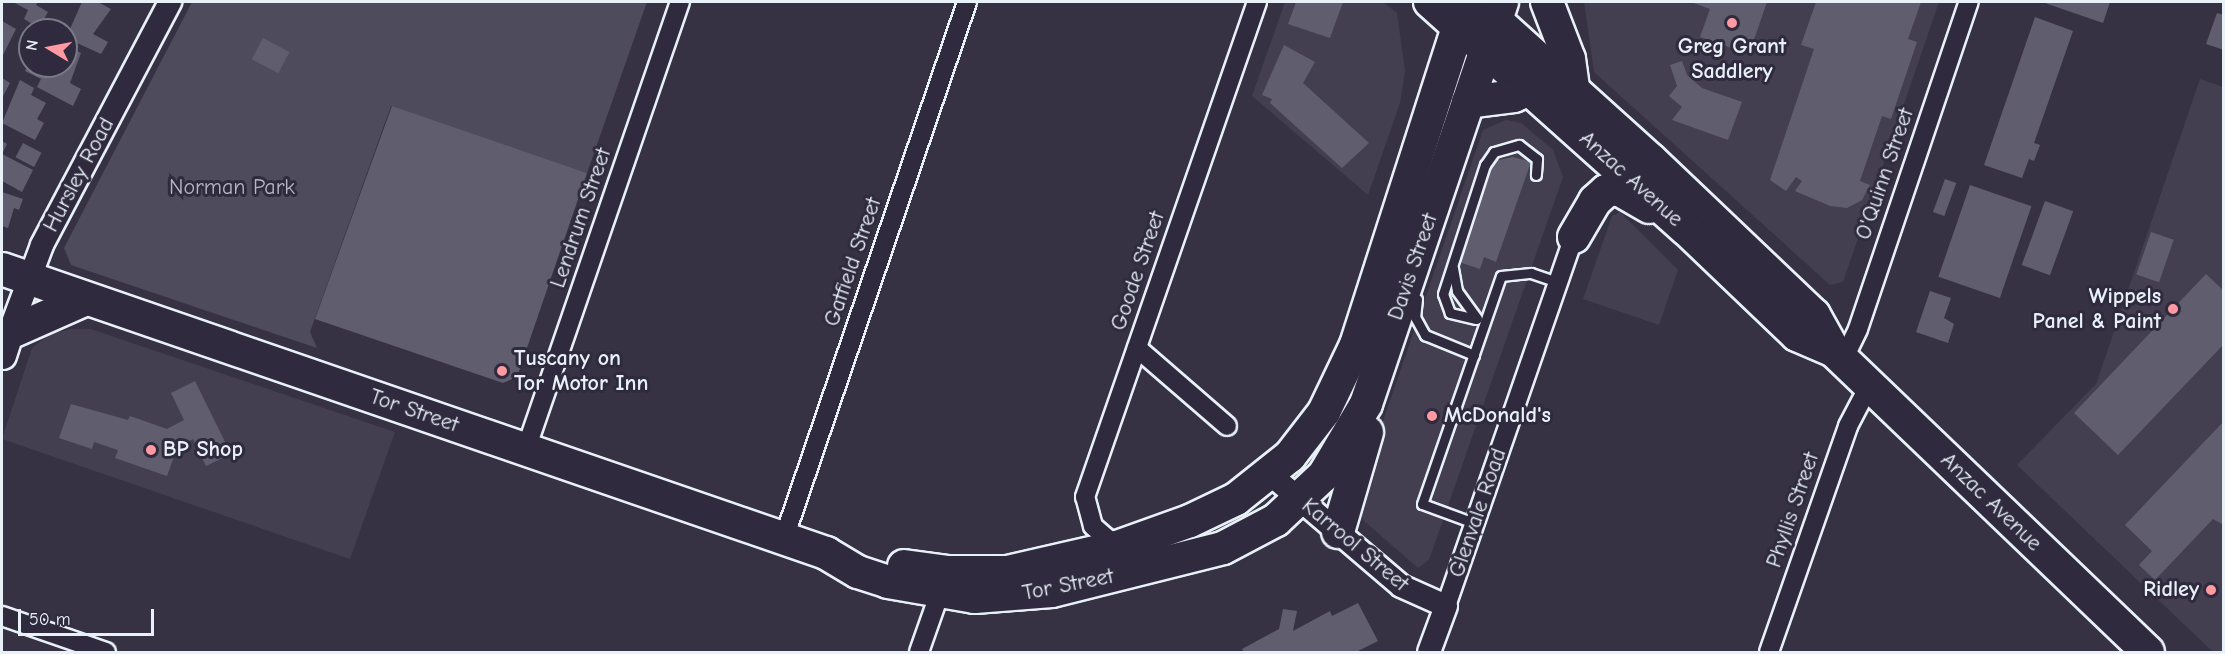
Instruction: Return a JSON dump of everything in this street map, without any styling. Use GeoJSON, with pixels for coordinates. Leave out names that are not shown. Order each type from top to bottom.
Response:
{"type":"FeatureCollection","features":[{"type":"Feature","properties":{"kind":"highway"},"geometry":{"type":"LineString","coordinates":[[1547,2],[1569,59],[1573,89]]}},
{"type":"Feature","properties":{"kind":"highway","name":"Anzac Avenue"},"geometry":{"type":"LineString","coordinates":[[1491,7],[1573,89],[1814,315],[1839,355],[2132,646]]}},
{"type":"Feature","properties":{"kind":"highway","name":"Davis Street"},"geometry":{"type":"LineString","coordinates":[[1300,499],[1335,461],[1366,404],[1419,264],[1485,48],[1491,7]]}},
{"type":"Feature","properties":{"kind":"highway","name":"Anzac Avenue"},"geometry":{"type":"LineString","coordinates":[[1462,15],[1485,48],[1686,229],[1797,335],[1839,355]]}},
{"type":"Feature","properties":{"kind":"highway","name":"Davis Street"},"geometry":{"type":"LineString","coordinates":[[1270,474],[1308,435],[1338,388],[1356,345],[1462,15]]}},
{"type":"Feature","properties":{"kind":"highway"},"geometry":{"type":"LineString","coordinates":[[1467,102],[1514,96],[1532,88]]}},
{"type":"Feature","properties":{"kind":"highway"},"geometry":{"type":"LineString","coordinates":[[1574,237],[1594,201],[1606,191],[1618,189],[1686,229]]}},
{"type":"Feature","properties":{"kind":"highway","name":"Tor Street"},"geometry":{"type":"LineString","coordinates":[[15,274],[826,553],[1001,597],[1052,591],[1200,556],[1245,538],[1276,520],[1300,499]]}},
{"type":"Feature","properties":{"kind":"highway"},"geometry":{"type":"LineString","coordinates":[[5,344],[86,299]]}},
{"type":"Feature","properties":{"kind":"highway"},"geometry":{"type":"LineString","coordinates":[[1338,532],[1367,434],[1366,404]]}},
{"type":"Feature","properties":{"kind":"highway","name":"Tor Street"},"geometry":{"type":"LineString","coordinates":[[943,583],[1039,568],[1117,547],[1215,510],[1270,474]]}},
{"type":"Feature","properties":{"kind":"main road","name":"Anzac Avenue"},"geometry":{"type":"LineString","coordinates":[[1429,2],[1462,15]]}},
{"type":"Feature","properties":{"kind":"street","name":"Hursley Road"},"geometry":{"type":"LineString","coordinates":[[5,344],[15,274],[170,2]]}},
{"type":"Feature","properties":{"kind":"street","name":"Lendrum Street"},"geometry":{"type":"LineString","coordinates":[[525,449],[680,2]]}},
{"type":"Feature","properties":{"kind":"street","name":"Gatfield Street"},"geometry":{"type":"LineString","coordinates":[[784,538],[967,2]]}},
{"type":"Feature","properties":{"kind":"street","name":"Goode Street"},"geometry":{"type":"LineString","coordinates":[[1117,547],[1093,526],[1085,509],[1085,497],[1257,2]]}},
{"type":"Feature","properties":{"kind":"street","name":"O'Quinn Street"},"geometry":{"type":"LineString","coordinates":[[1839,355],[1858,329],[1969,2]]}},
{"type":"Feature","properties":{"kind":"street","name":"Glenvale Road"},"geometry":{"type":"LineString","coordinates":[[1429,652],[1574,237]]}},
{"type":"Feature","properties":{"kind":"street"},"geometry":{"type":"LineString","coordinates":[[1137,348],[1227,426]]}},
{"type":"Feature","properties":{"kind":"street","name":"Phyllis Street"},"geometry":{"type":"LineString","coordinates":[[1769,652],[1848,426],[1869,386]]}},
{"type":"Feature","properties":{"kind":"street","name":"Karrool Street"},"geometry":{"type":"LineString","coordinates":[[1270,474],[1401,586],[1446,606]]}},
{"type":"Feature","properties":{"kind":"street"},"geometry":{"type":"LineString","coordinates":[[918,652],[943,583]]}},
{"type":"Feature","properties":{"kind":"street"},"geometry":{"type":"LineString","coordinates":[[2,616],[106,652]]}},
{"type":"Feature","properties":{"kind":"lane"},"geometry":{"type":"LineString","coordinates":[[1481,320],[1455,316],[1446,308],[1443,294],[1490,155],[1508,146],[1529,149],[1537,159],[1536,175]]}},
{"type":"Feature","properties":{"kind":"lane"},"geometry":{"type":"LineString","coordinates":[[1452,265],[1457,291],[1481,320]]}},
{"type":"Feature","properties":{"kind":"lane"},"geometry":{"type":"LineString","coordinates":[[1474,523],[1422,504],[1474,355],[1481,320],[1501,276],[1531,273],[1557,282]]}},
{"type":"Feature","properties":{"kind":"lane"},"geometry":{"type":"LineString","coordinates":[[1421,287],[1414,308],[1419,329],[1432,340],[1474,355]]}},
{"type":"Feature","properties":{"kind":"shaded area"},"geometry":{"type":"Polygon","coordinates":[[[1285,2],[1383,2],[1397,13],[1405,71],[1400,103],[1368,195],[1252,96],[1285,2]]]}},
{"type":"Feature","properties":{"kind":"shaded area"},"geometry":{"type":"Polygon","coordinates":[[[1584,2],[1939,2],[1843,282],[1830,285],[1594,72],[1584,2]]]}},
{"type":"Feature","properties":{"kind":"shaded area","name":"Wippels Panel & Paint"},"geometry":{"type":"Polygon","coordinates":[[[2200,79],[2223,87],[2223,652],[2213,652],[2017,465],[2096,384],[2200,79]]]}},
{"type":"Feature","properties":{"kind":"shaded area","name":"McDonald's"},"geometry":{"type":"Polygon","coordinates":[[[1506,120],[1521,123],[1553,150],[1563,177],[1429,560],[1418,568],[1363,520],[1358,504],[1360,488],[1483,130],[1506,120]]]}},
{"type":"Feature","properties":{"kind":"shaded area"},"geometry":{"type":"Polygon","coordinates":[[[1620,212],[1678,270],[1659,325],[1583,299],[1612,216],[1620,212]]]}},
{"type":"Feature","properties":{"kind":"shaded area"},"geometry":{"type":"Polygon","coordinates":[[[72,329],[91,329],[395,432],[350,559],[2,439],[32,348],[50,334],[72,329]]]}},
{"type":"Feature","properties":{"kind":"green space","name":"Norman Park"},"geometry":{"type":"Polygon","coordinates":[[[192,2],[647,2],[587,173],[391,106],[310,332],[317,348],[71,265],[64,248],[192,2]]]}},
{"type":"Feature","properties":{"kind":"building"},"geometry":{"type":"Polygon","coordinates":[[[13,2],[38,2],[36,5],[48,12],[45,18],[24,18],[28,10],[13,2]]]}},
{"type":"Feature","properties":{"kind":"building"},"geometry":{"type":"Polygon","coordinates":[[[82,2],[98,2],[111,9],[93,34],[108,42],[101,54],[78,43],[78,18],[75,18],[82,2]]]}},
{"type":"Feature","properties":{"kind":"building"},"geometry":{"type":"Polygon","coordinates":[[[1296,2],[1343,2],[1330,38],[1288,24],[1296,2]]]}},
{"type":"Feature","properties":{"kind":"building","name":"Greg Grant Saddlery"},"geometry":{"type":"Polygon","coordinates":[[[1691,2],[1767,2],[1749,54],[1700,37],[1710,9],[1691,2]]]}},
{"type":"Feature","properties":{"kind":"building"},"geometry":{"type":"Polygon","coordinates":[[[1816,2],[1921,2],[1908,39],[1917,42],[1891,119],[1882,116],[1860,181],[1870,185],[1862,200],[1847,208],[1830,206],[1795,191],[1802,181],[1796,177],[1786,191],[1770,180],[1814,49],[1801,45],[1816,2]]]}},
{"type":"Feature","properties":{"kind":"building"},"geometry":{"type":"Polygon","coordinates":[[[2042,2],[2110,2],[2103,23],[2042,2]]]}},
{"type":"Feature","properties":{"kind":"building"},"geometry":{"type":"Polygon","coordinates":[[[2217,13],[2224,15],[2224,50],[2206,44],[2217,13]]]}},
{"type":"Feature","properties":{"kind":"building"},"geometry":{"type":"Polygon","coordinates":[[[2035,17],[2073,31],[2034,143],[2040,145],[2034,161],[2029,159],[2022,178],[1984,165],[2035,17]]]}},
{"type":"Feature","properties":{"kind":"building"},"geometry":{"type":"Polygon","coordinates":[[[2,21],[16,29],[2,57],[2,21]]]}},
{"type":"Feature","properties":{"kind":"building"},"geometry":{"type":"Polygon","coordinates":[[[263,38],[289,52],[278,73],[252,59],[263,38]]]}},
{"type":"Feature","properties":{"kind":"building"},"geometry":{"type":"Polygon","coordinates":[[[1284,45],[1315,62],[1303,83],[1369,143],[1342,168],[1270,103],[1272,99],[1262,95],[1284,45]]]}},
{"type":"Feature","properties":{"kind":"building"},"geometry":{"type":"Polygon","coordinates":[[[1682,61],[1687,75],[1702,88],[1742,102],[1728,140],[1672,120],[1682,107],[1669,96],[1677,86],[1670,65],[1682,61]]]}},
{"type":"Feature","properties":{"kind":"building"},"geometry":{"type":"Polygon","coordinates":[[[2,78],[10,83],[2,98],[2,78]]]}},
{"type":"Feature","properties":{"kind":"building"},"geometry":{"type":"Polygon","coordinates":[[[39,78],[72,78],[70,83],[81,89],[73,106],[37,87],[41,79],[39,78]]]}},
{"type":"Feature","properties":{"kind":"building"},"geometry":{"type":"Polygon","coordinates":[[[20,80],[34,88],[31,95],[46,103],[37,119],[44,123],[35,140],[2,123],[20,80]]]}},
{"type":"Feature","properties":{"kind":"building"},"geometry":{"type":"Polygon","coordinates":[[[392,106],[587,173],[517,377],[503,383],[315,319],[392,106]]]}},
{"type":"Feature","properties":{"kind":"building"},"geometry":{"type":"Polygon","coordinates":[[[2,141],[7,144],[2,154],[2,141]]]}},
{"type":"Feature","properties":{"kind":"building"},"geometry":{"type":"Polygon","coordinates":[[[23,143],[42,153],[34,167],[15,157],[23,143]]]}},
{"type":"Feature","properties":{"kind":"building"},"geometry":{"type":"Polygon","coordinates":[[[2,154],[33,170],[22,192],[2,181],[2,154]]]}},
{"type":"Feature","properties":{"kind":"building"},"geometry":{"type":"Polygon","coordinates":[[[1513,157],[1531,162],[1496,262],[1484,257],[1480,269],[1459,262],[1465,245],[1457,242],[1475,190],[1483,193],[1494,161],[1513,157]]]}},
{"type":"Feature","properties":{"kind":"building"},"geometry":{"type":"Polygon","coordinates":[[[1945,179],[1956,183],[1944,216],[1933,212],[1945,179]]]}},
{"type":"Feature","properties":{"kind":"building"},"geometry":{"type":"Polygon","coordinates":[[[1970,185],[2031,206],[2000,298],[1938,277],[1970,185]]]}},
{"type":"Feature","properties":{"kind":"building"},"geometry":{"type":"Polygon","coordinates":[[[2,192],[23,199],[19,210],[14,208],[8,228],[2,226],[2,192]]]}},
{"type":"Feature","properties":{"kind":"building"},"geometry":{"type":"Polygon","coordinates":[[[2045,201],[2073,211],[2050,275],[2022,265],[2045,201]]]}},
{"type":"Feature","properties":{"kind":"building"},"geometry":{"type":"Polygon","coordinates":[[[2151,232],[2174,240],[2159,282],[2136,275],[2151,232]]]}},
{"type":"Feature","properties":{"kind":"building"},"geometry":{"type":"Polygon","coordinates":[[[2206,274],[2224,291],[2224,344],[2118,455],[2074,413],[2206,274]]]}},
{"type":"Feature","properties":{"kind":"building"},"geometry":{"type":"Polygon","coordinates":[[[1930,291],[1951,298],[1944,318],[1954,324],[1948,343],[1916,332],[1930,291]]]}},
{"type":"Feature","properties":{"kind":"building"},"geometry":{"type":"Polygon","coordinates":[[[195,381],[231,454],[206,466],[193,439],[177,448],[167,476],[115,458],[118,450],[94,442],[92,449],[59,438],[71,404],[128,420],[130,416],[167,429],[184,420],[171,393],[195,381]]]}},
{"type":"Feature","properties":{"kind":"building"},"geometry":{"type":"Polygon","coordinates":[[[2224,421],[2224,525],[2213,519],[2155,580],[2139,565],[2152,551],[2125,525],[2224,421]]]}},
{"type":"Feature","properties":{"kind":"building"},"geometry":{"type":"Polygon","coordinates":[[[1358,603],[1378,641],[1356,652],[1244,652],[1242,649],[1279,629],[1283,609],[1297,611],[1293,631],[1330,611],[1332,616],[1358,603]]]}},
{"type":"Feature","properties":{"kind":"place","name":"Greg Grant Saddlery"},"geometry":{"type":"Point","coordinates":[1732,23]}},
{"type":"Feature","properties":{"kind":"place","name":"Wippels Panel & Paint"},"geometry":{"type":"Point","coordinates":[2173,309]}},
{"type":"Feature","properties":{"kind":"place","name":"Tuscany on Tor Motor Inn"},"geometry":{"type":"Point","coordinates":[502,371]}},
{"type":"Feature","properties":{"kind":"place","name":"McDonald's"},"geometry":{"type":"Point","coordinates":[1432,416]}},
{"type":"Feature","properties":{"kind":"place","name":"BP Shop"},"geometry":{"type":"Point","coordinates":[151,450]}},
{"type":"Feature","properties":{"kind":"place","name":"Ridley"},"geometry":{"type":"Point","coordinates":[2211,590]}}]}
